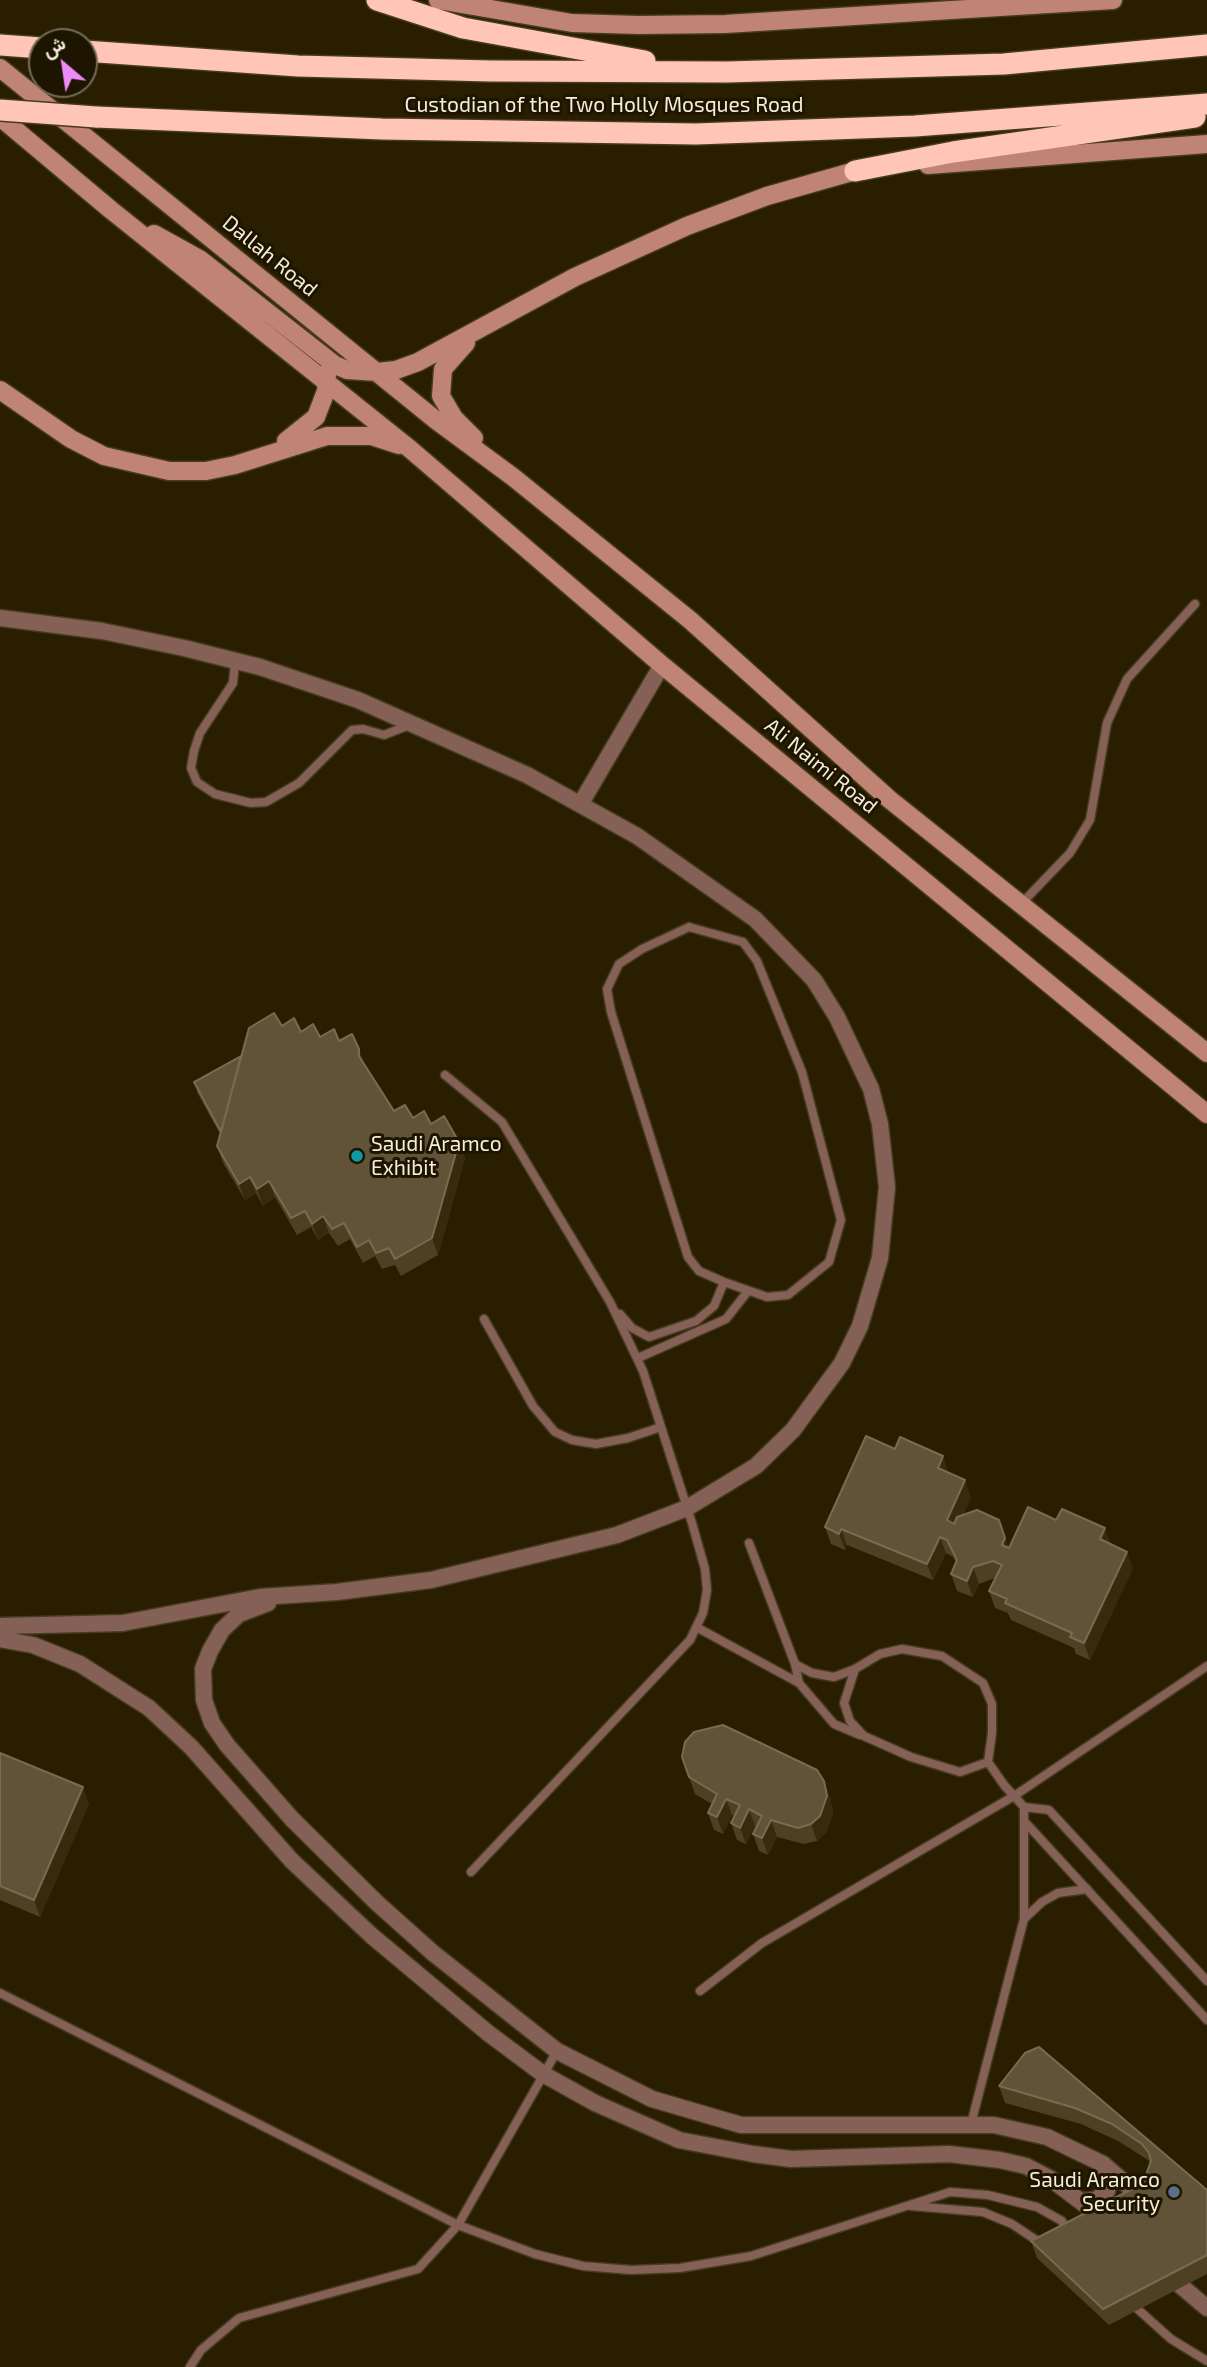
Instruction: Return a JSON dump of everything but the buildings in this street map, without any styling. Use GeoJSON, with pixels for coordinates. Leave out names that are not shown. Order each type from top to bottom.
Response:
{"type":"FeatureCollection","features":[{"type":"Feature","properties":{"kind":"highway"},"geometry":{"type":"LineString","coordinates":[[377,0],[463,28],[537,43],[727,72]]}},
{"type":"Feature","properties":{"kind":"highway"},"geometry":{"type":"LineString","coordinates":[[6,45],[28,47]]}},
{"type":"Feature","properties":{"kind":"highway","name":"Custodian of the Two Holly Mosques Road"},"geometry":{"type":"LineString","coordinates":[[98,52],[298,66],[489,71],[727,72],[1004,64],[1207,45]]}},
{"type":"Feature","properties":{"kind":"highway","name":"Custodian of the Two Holly Mosques Road"},"geometry":{"type":"LineString","coordinates":[[0,110],[96,117],[382,129],[696,134],[915,126],[1207,104]]}},
{"type":"Feature","properties":{"kind":"highway"},"geometry":{"type":"LineString","coordinates":[[855,171],[953,152],[1207,116]]}},
{"type":"Feature","properties":{"kind":"main road"},"geometry":{"type":"LineString","coordinates":[[438,0],[572,23],[652,25],[738,23],[1113,0]]}},
{"type":"Feature","properties":{"kind":"main road","name":"Dallah Road"},"geometry":{"type":"LineString","coordinates":[[0,68],[437,421],[513,477]]}},
{"type":"Feature","properties":{"kind":"main road"},"geometry":{"type":"LineString","coordinates":[[0,117],[111,210],[410,449]]}},
{"type":"Feature","properties":{"kind":"main road"},"geometry":{"type":"LineString","coordinates":[[111,210],[201,260],[328,361],[347,370],[377,372],[396,370],[418,362],[623,253],[687,226],[767,196],[855,171],[1207,144]]}},
{"type":"Feature","properties":{"kind":"main road"},"geometry":{"type":"LineString","coordinates":[[513,477],[454,418],[441,396],[441,384],[443,369],[461,346],[524,304]]}},
{"type":"Feature","properties":{"kind":"main road"},"geometry":{"type":"LineString","coordinates":[[235,464],[281,444],[302,430],[322,406],[328,361],[321,335],[305,314]]}},
{"type":"Feature","properties":{"kind":"main road"},"geometry":{"type":"LineString","coordinates":[[0,390],[71,439],[114,459],[169,471],[206,471],[327,436],[371,436],[410,449]]}},
{"type":"Feature","properties":{"kind":"main road","name":"Ali Naimi Road"},"geometry":{"type":"LineString","coordinates":[[410,449],[662,665],[1207,1114]]}},
{"type":"Feature","properties":{"kind":"main road","name":"Ali Naimi Road"},"geometry":{"type":"LineString","coordinates":[[513,477],[690,621],[888,799],[1207,1053]]}},
{"type":"Feature","properties":{"kind":"street"},"geometry":{"type":"LineString","coordinates":[[0,618],[102,631],[235,662],[358,700],[414,722],[581,803],[681,865],[755,919],[814,980],[837,1017],[871,1089],[880,1124],[887,1187],[880,1258],[860,1326],[842,1363],[793,1430],[756,1466],[687,1508],[617,1535],[527,1559],[431,1580],[337,1592],[301,1592],[260,1597],[123,1623],[0,1626]]}},
{"type":"Feature","properties":{"kind":"street"},"geometry":{"type":"LineString","coordinates":[[581,803],[662,665]]}},
{"type":"Feature","properties":{"kind":"street"},"geometry":{"type":"LineString","coordinates":[[301,1592],[239,1614],[222,1630],[203,1669],[204,1700],[212,1723],[269,1794],[376,1902],[433,1953],[557,2051],[652,2099],[741,2125],[994,2124],[1047,2137],[1103,2164],[1155,2210]]}},
{"type":"Feature","properties":{"kind":"street"},"geometry":{"type":"LineString","coordinates":[[0,1639],[33,1646],[80,1664],[149,1708],[191,1747],[292,1861],[344,1911],[422,1980],[543,2074],[645,2127],[703,2145],[791,2159],[949,2154],[1027,2166],[1084,2201],[1125,2237]]}},
{"type":"Feature","properties":{"kind":"street"},"geometry":{"type":"LineString","coordinates":[[1084,2201],[1096,2200],[1107,2191],[1110,2183],[1103,2164]]}},
{"type":"Feature","properties":{"kind":"street"},"geometry":{"type":"LineString","coordinates":[[1156,2264],[1207,2308]]}},
{"type":"Feature","properties":{"kind":"lane"},"geometry":{"type":"LineString","coordinates":[[1021,904],[1070,853],[1090,820],[1107,723],[1127,679],[1195,604]]}},
{"type":"Feature","properties":{"kind":"lane"},"geometry":{"type":"LineString","coordinates":[[235,662],[233,682],[200,733],[191,768],[197,782],[215,794],[251,803],[266,802],[299,783],[352,730],[363,729],[384,735],[414,722]]}},
{"type":"Feature","properties":{"kind":"lane"},"geometry":{"type":"LineString","coordinates":[[690,927],[743,942],[757,961],[802,1072],[841,1220],[829,1262],[788,1295],[767,1297],[748,1291],[699,1270],[688,1257],[611,1012],[607,989],[619,964],[642,948],[690,927]]}},
{"type":"Feature","properties":{"kind":"lane"},"geometry":{"type":"LineString","coordinates":[[445,1075],[502,1122],[610,1302],[638,1358],[687,1508],[705,1569],[707,1590],[698,1628],[640,1695],[471,1872]]}},
{"type":"Feature","properties":{"kind":"lane"},"geometry":{"type":"LineString","coordinates":[[610,1302],[632,1328],[649,1337],[696,1321],[714,1306],[724,1282]]}},
{"type":"Feature","properties":{"kind":"lane"},"geometry":{"type":"LineString","coordinates":[[638,1358],[726,1319],[748,1291]]}},
{"type":"Feature","properties":{"kind":"lane"},"geometry":{"type":"LineString","coordinates":[[484,1319],[533,1406],[555,1432],[572,1440],[596,1444],[628,1438],[661,1427]]}},
{"type":"Feature","properties":{"kind":"lane"},"geometry":{"type":"LineString","coordinates":[[750,1543],[795,1664],[799,1683]]}},
{"type":"Feature","properties":{"kind":"lane"},"geometry":{"type":"LineString","coordinates":[[698,1628],[799,1683],[834,1724],[911,1758],[960,1772],[988,1762]]}},
{"type":"Feature","properties":{"kind":"lane"},"geometry":{"type":"LineString","coordinates":[[795,1664],[812,1673],[834,1677],[855,1669],[880,1654],[902,1649],[942,1656],[963,1667],[983,1683],[992,1704],[988,1762],[1014,1796],[1024,1807],[1049,1810],[1207,1981]]}},
{"type":"Feature","properties":{"kind":"lane"},"geometry":{"type":"LineString","coordinates":[[700,1991],[762,1943],[1014,1796],[1207,1666]]}},
{"type":"Feature","properties":{"kind":"lane"},"geometry":{"type":"LineString","coordinates":[[855,1669],[844,1703],[850,1721],[864,1736]]}},
{"type":"Feature","properties":{"kind":"lane"},"geometry":{"type":"LineString","coordinates":[[971,2124],[1024,1919],[1024,1807]]}},
{"type":"Feature","properties":{"kind":"lane"},"geometry":{"type":"LineString","coordinates":[[1024,1821],[1207,2020]]}},
{"type":"Feature","properties":{"kind":"lane"},"geometry":{"type":"LineString","coordinates":[[1024,1919],[1042,1902],[1058,1893],[1087,1889]]}},
{"type":"Feature","properties":{"kind":"lane"},"geometry":{"type":"LineString","coordinates":[[0,1993],[458,2225],[499,2242],[583,2266],[631,2270],[668,2269],[751,2256],[950,2192],[988,2195],[1037,2207],[1062,2221],[1067,2230],[1064,2240]]}},
{"type":"Feature","properties":{"kind":"lane"},"geometry":{"type":"LineString","coordinates":[[190,2367],[201,2350],[239,2318],[418,2269],[458,2225],[557,2051]]}},
{"type":"Feature","properties":{"kind":"lane"},"geometry":{"type":"LineString","coordinates":[[911,2206],[983,2212],[1013,2224],[1050,2247]]}},
{"type":"Feature","properties":{"kind":"lane"},"geometry":{"type":"LineString","coordinates":[[1120,2292],[1171,2339],[1207,2361]]}},
{"type":"Feature","properties":{"kind":"place","name":"Saudi Aramco Exhibit"},"geometry":{"type":"Point","coordinates":[357,1156]}},
{"type":"Feature","properties":{"kind":"place","name":"Saudi Aramco Security"},"geometry":{"type":"Point","coordinates":[1174,2192]}}]}
